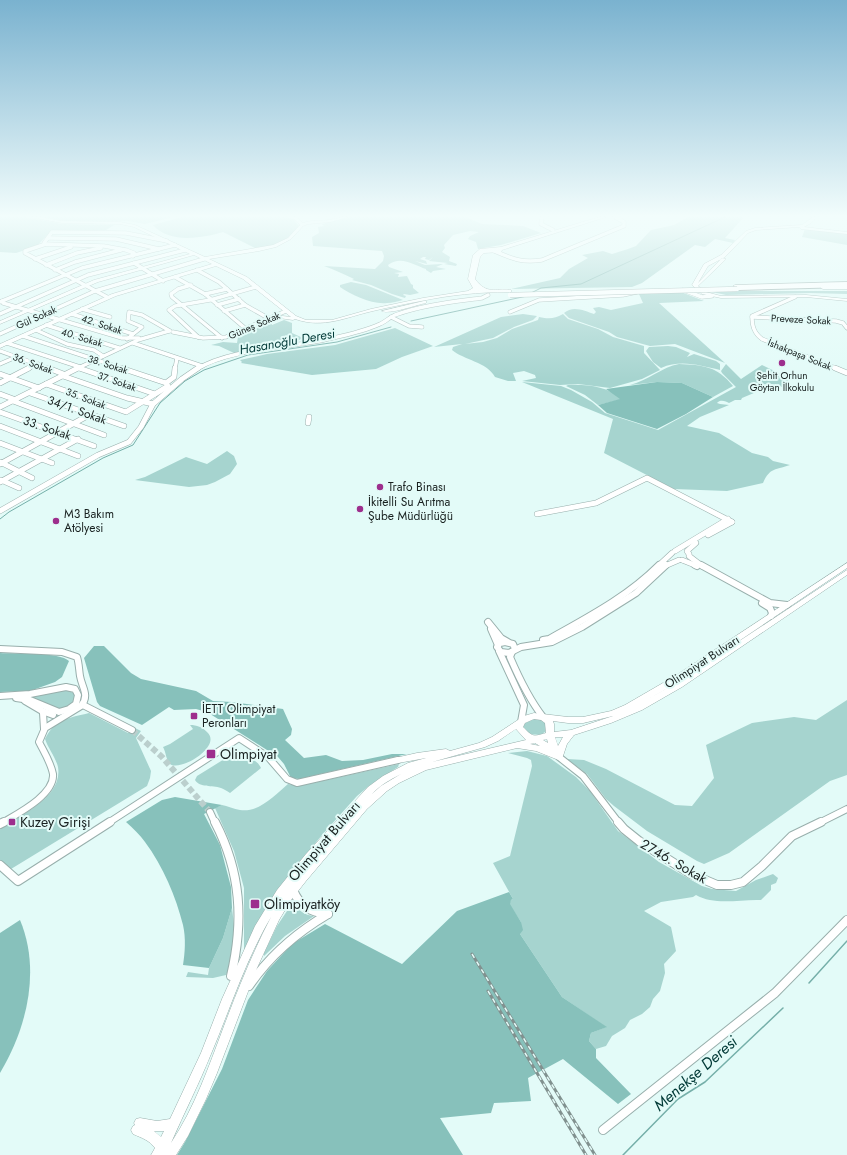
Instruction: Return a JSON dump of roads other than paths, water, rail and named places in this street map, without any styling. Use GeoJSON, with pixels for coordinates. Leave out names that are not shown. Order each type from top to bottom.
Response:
{"type":"FeatureCollection","features":[{"type":"Feature","properties":{"kind":"highway"},"geometry":{"type":"LineString","coordinates":[[737,288],[847,286]]}},
{"type":"Feature","properties":{"kind":"highway"},"geometry":{"type":"LineString","coordinates":[[801,289],[847,286]]}},
{"type":"Feature","properties":{"kind":"main road"},"geometry":{"type":"LineString","coordinates":[[0,323],[84,286],[137,271]]}},
{"type":"Feature","properties":{"kind":"main road"},"geometry":{"type":"LineString","coordinates":[[2,344],[23,336],[107,297],[194,271]]}},
{"type":"Feature","properties":{"kind":"main road"},"geometry":{"type":"LineString","coordinates":[[228,271],[242,279],[293,319]]}},
{"type":"Feature","properties":{"kind":"main road"},"geometry":{"type":"LineString","coordinates":[[474,271],[473,277],[479,295]]}},
{"type":"Feature","properties":{"kind":"main road"},"geometry":{"type":"LineString","coordinates":[[702,271],[694,285],[699,291],[712,296],[727,298],[823,297],[847,300]]}},
{"type":"Feature","properties":{"kind":"main road"},"geometry":{"type":"LineString","coordinates":[[712,271],[698,284],[701,289],[713,294],[734,297],[805,295],[847,296]]}},
{"type":"Feature","properties":{"kind":"main road"},"geometry":{"type":"LineString","coordinates":[[737,288],[847,279]]}},
{"type":"Feature","properties":{"kind":"main road"},"geometry":{"type":"LineString","coordinates":[[476,284],[510,293]]}},
{"type":"Feature","properties":{"kind":"main road"},"geometry":{"type":"LineString","coordinates":[[469,293],[474,289],[476,284]]}},
{"type":"Feature","properties":{"kind":"main road"},"geometry":{"type":"LineString","coordinates":[[476,284],[487,293],[737,288],[801,289]]}},
{"type":"Feature","properties":{"kind":"main road"},"geometry":{"type":"LineString","coordinates":[[763,285],[847,286]]}},
{"type":"Feature","properties":{"kind":"main road"},"geometry":{"type":"LineString","coordinates":[[274,316],[309,323],[328,323],[373,312],[409,307],[432,300],[479,295],[499,291]]}},
{"type":"Feature","properties":{"kind":"main road"},"geometry":{"type":"LineString","coordinates":[[284,312],[302,320],[324,322],[396,304],[469,293],[479,295]]}},
{"type":"Feature","properties":{"kind":"main road"},"geometry":{"type":"LineString","coordinates":[[396,304],[392,307],[409,307]]}},
{"type":"Feature","properties":{"kind":"main road","name":"Olimpiyat Bulvarı"},"geometry":{"type":"LineString","coordinates":[[543,717],[583,720],[613,713],[628,707],[656,692],[847,566]]}},
{"type":"Feature","properties":{"kind":"main road","name":"Olimpiyat Bulvarı"},"geometry":{"type":"LineString","coordinates":[[550,735],[571,733],[608,721],[639,708],[679,685],[847,572]]}},
{"type":"Feature","properties":{"kind":"main road"},"geometry":{"type":"LineString","coordinates":[[530,717],[543,717],[552,728],[550,735],[553,747],[559,757],[550,748],[536,740],[529,738],[521,731],[519,728],[521,722],[530,717]]}},
{"type":"Feature","properties":{"kind":"main road","name":"Olimpiyat Bulvarı"},"geometry":{"type":"LineString","coordinates":[[163,1153],[174,1123],[206,1054],[227,999],[260,926],[280,893],[317,847],[371,788],[386,778],[411,764],[462,751],[495,739],[521,722]]}},
{"type":"Feature","properties":{"kind":"main road"},"geometry":{"type":"LineString","coordinates":[[559,757],[560,747],[571,733]]}},
{"type":"Feature","properties":{"kind":"main road"},"geometry":{"type":"LineString","coordinates":[[536,740],[550,735]]}},
{"type":"Feature","properties":{"kind":"main road","name":"Olimpiyat Bulvarı"},"geometry":{"type":"LineString","coordinates":[[163,1153],[188,1124],[217,1059],[257,956],[272,924],[293,890],[362,807],[377,792],[412,772],[440,763],[536,740]]}},
{"type":"Feature","properties":{"kind":"main road"},"geometry":{"type":"LineString","coordinates":[[515,745],[544,750],[559,757]]}},
{"type":"Feature","properties":{"kind":"main road"},"geometry":{"type":"LineString","coordinates":[[398,760],[431,754],[462,751]]}},
{"type":"Feature","properties":{"kind":"main road"},"geometry":{"type":"LineString","coordinates":[[398,760],[440,763]]}},
{"type":"Feature","properties":{"kind":"main road"},"geometry":{"type":"LineString","coordinates":[[398,760],[403,762],[405,768]]}},
{"type":"Feature","properties":{"kind":"main road"},"geometry":{"type":"LineString","coordinates":[[163,1153],[155,1138],[138,1126],[161,1127],[174,1123]]}},
{"type":"Feature","properties":{"kind":"street"},"geometry":{"type":"LineString","coordinates":[[57,271],[107,297]]}},
{"type":"Feature","properties":{"kind":"street"},"geometry":{"type":"LineString","coordinates":[[1,301],[75,271]]}},
{"type":"Feature","properties":{"kind":"street"},"geometry":{"type":"LineString","coordinates":[[0,314],[75,280],[101,271]]}},
{"type":"Feature","properties":{"kind":"street"},"geometry":{"type":"LineString","coordinates":[[147,271],[162,281]]}},
{"type":"Feature","properties":{"kind":"street","name":"Gül Sokak"},"geometry":{"type":"LineString","coordinates":[[0,334],[94,291],[165,271]]}},
{"type":"Feature","properties":{"kind":"street"},"geometry":{"type":"LineString","coordinates":[[198,271],[227,289],[245,305],[268,318]]}},
{"type":"Feature","properties":{"kind":"street"},"geometry":{"type":"LineString","coordinates":[[175,277],[205,294],[210,300],[246,329]]}},
{"type":"Feature","properties":{"kind":"street"},"geometry":{"type":"LineString","coordinates":[[191,285],[178,289],[171,294],[222,338]]}},
{"type":"Feature","properties":{"kind":"street"},"geometry":{"type":"LineString","coordinates":[[198,337],[169,310],[182,304],[210,300],[254,288]]}},
{"type":"Feature","properties":{"kind":"street"},"geometry":{"type":"LineString","coordinates":[[205,294],[227,289]]}},
{"type":"Feature","properties":{"kind":"street"},"geometry":{"type":"LineString","coordinates":[[510,312],[539,300],[631,294],[643,290],[683,290],[702,297],[712,296]]}},
{"type":"Feature","properties":{"kind":"street"},"geometry":{"type":"LineString","coordinates":[[0,511],[98,455],[129,442],[141,427],[153,404],[182,379],[202,366],[248,352],[323,340],[363,330],[380,324],[390,317],[479,295]]}},
{"type":"Feature","properties":{"kind":"street"},"geometry":{"type":"LineString","coordinates":[[777,297],[781,300],[780,303]]}},
{"type":"Feature","properties":{"kind":"street"},"geometry":{"type":"LineString","coordinates":[[752,317],[795,297]]}},
{"type":"Feature","properties":{"kind":"street"},"geometry":{"type":"LineString","coordinates":[[217,305],[239,299]]}},
{"type":"Feature","properties":{"kind":"street"},"geometry":{"type":"LineString","coordinates":[[1,301],[16,307],[126,339],[145,338],[169,332]]}},
{"type":"Feature","properties":{"kind":"street"},"geometry":{"type":"LineString","coordinates":[[224,311],[245,305]]}},
{"type":"Feature","properties":{"kind":"street"},"geometry":{"type":"LineString","coordinates":[[82,309],[110,317]]}},
{"type":"Feature","properties":{"kind":"street"},"geometry":{"type":"LineString","coordinates":[[126,339],[142,327],[128,321],[128,312],[142,315],[169,332],[198,337],[222,338]]}},
{"type":"Feature","properties":{"kind":"street","name":"Güneş Sokak"},"geometry":{"type":"LineString","coordinates":[[222,338],[284,312]]}},
{"type":"Feature","properties":{"kind":"street","name":"42. Sokak"},"geometry":{"type":"LineString","coordinates":[[72,314],[133,334]]}},
{"type":"Feature","properties":{"kind":"street"},"geometry":{"type":"LineString","coordinates":[[390,317],[409,326],[422,327]]}},
{"type":"Feature","properties":{"kind":"street","name":"Preveze Sokak"},"geometry":{"type":"LineString","coordinates":[[752,317],[836,321],[843,323],[847,328]]}},
{"type":"Feature","properties":{"kind":"street","name":"İshakpaşa Sokak"},"geometry":{"type":"LineString","coordinates":[[752,317],[755,332],[759,337],[847,373]]}},
{"type":"Feature","properties":{"kind":"street","name":"40. Sokak"},"geometry":{"type":"LineString","coordinates":[[46,325],[119,348]]}},
{"type":"Feature","properties":{"kind":"street"},"geometry":{"type":"LineString","coordinates":[[36,330],[52,335],[67,344],[94,350],[103,356]]}},
{"type":"Feature","properties":{"kind":"street","name":"38. Sokak"},"geometry":{"type":"LineString","coordinates":[[23,336],[52,347],[96,359],[166,383],[174,377],[177,358]]}},
{"type":"Feature","properties":{"kind":"street"},"geometry":{"type":"LineString","coordinates":[[0,407],[119,348],[138,342],[145,338]]}},
{"type":"Feature","properties":{"kind":"street"},"geometry":{"type":"LineString","coordinates":[[138,342],[177,358],[202,366]]}},
{"type":"Feature","properties":{"kind":"street","name":"37. Sokak"},"geometry":{"type":"LineString","coordinates":[[2,344],[155,394]]}},
{"type":"Feature","properties":{"kind":"street","name":"36. Sokak"},"geometry":{"type":"LineString","coordinates":[[0,351],[116,394],[153,404]]}},
{"type":"Feature","properties":{"kind":"street"},"geometry":{"type":"LineString","coordinates":[[0,364],[16,357]]}},
{"type":"Feature","properties":{"kind":"street"},"geometry":{"type":"LineString","coordinates":[[0,383],[38,364]]}},
{"type":"Feature","properties":{"kind":"street"},"geometry":{"type":"LineString","coordinates":[[0,374],[39,388]]}},
{"type":"Feature","properties":{"kind":"street","name":"35. Sokak"},"geometry":{"type":"LineString","coordinates":[[46,384],[126,412],[142,402]]}},
{"type":"Feature","properties":{"kind":"street"},"geometry":{"type":"LineString","coordinates":[[142,402],[168,386]]}},
{"type":"Feature","properties":{"kind":"street","name":"34/1. Sokak"},"geometry":{"type":"LineString","coordinates":[[30,393],[89,415],[124,426]]}},
{"type":"Feature","properties":{"kind":"street"},"geometry":{"type":"LineString","coordinates":[[0,394],[104,436]]}},
{"type":"Feature","properties":{"kind":"street","name":"33. Sokak"},"geometry":{"type":"LineString","coordinates":[[0,412],[94,446]]}},
{"type":"Feature","properties":{"kind":"street"},"geometry":{"type":"LineString","coordinates":[[0,463],[89,415]]}},
{"type":"Feature","properties":{"kind":"street"},"geometry":{"type":"LineString","coordinates":[[308,423],[309,417]]}},
{"type":"Feature","properties":{"kind":"street"},"geometry":{"type":"LineString","coordinates":[[0,426],[78,456]]}},
{"type":"Feature","properties":{"kind":"street"},"geometry":{"type":"LineString","coordinates":[[1,481],[21,472],[78,439]]}},
{"type":"Feature","properties":{"kind":"street"},"geometry":{"type":"LineString","coordinates":[[0,443],[52,463]]}},
{"type":"Feature","properties":{"kind":"street"},"geometry":{"type":"LineString","coordinates":[[0,463],[32,478]]}},
{"type":"Feature","properties":{"kind":"street"},"geometry":{"type":"LineString","coordinates":[[537,514],[596,503],[647,478],[732,522],[692,545],[687,551],[689,555]]}},
{"type":"Feature","properties":{"kind":"street"},"geometry":{"type":"LineString","coordinates":[[1,481],[19,488]]}},
{"type":"Feature","properties":{"kind":"street"},"geometry":{"type":"LineString","coordinates":[[498,648],[502,642],[522,644],[549,639],[608,606],[641,582],[674,552],[728,519]]}},
{"type":"Feature","properties":{"kind":"street"},"geometry":{"type":"LineString","coordinates":[[674,552],[683,551],[704,567],[770,603],[787,605]]}},
{"type":"Feature","properties":{"kind":"street"},"geometry":{"type":"LineString","coordinates":[[674,552],[673,557],[690,563],[765,604],[770,608],[772,613],[771,616]]}},
{"type":"Feature","properties":{"kind":"street"},"geometry":{"type":"LineString","coordinates":[[498,648],[503,653],[552,642],[611,610],[646,585],[669,562],[688,558],[689,555]]}},
{"type":"Feature","properties":{"kind":"street"},"geometry":{"type":"LineString","coordinates":[[521,722],[524,705],[488,622],[501,638],[515,646],[510,657],[526,691],[535,707],[543,717]]}},
{"type":"Feature","properties":{"kind":"street"},"geometry":{"type":"LineString","coordinates":[[0,648],[62,652],[76,657],[86,699],[83,705],[77,710],[65,715],[44,729]]}},
{"type":"Feature","properties":{"kind":"street"},"geometry":{"type":"LineString","coordinates":[[0,696],[48,691],[61,688],[73,688],[82,684]]}},
{"type":"Feature","properties":{"kind":"street"},"geometry":{"type":"LineString","coordinates":[[16,698],[28,699],[36,702],[50,711],[63,711],[76,704],[78,700],[77,692],[73,688]]}},
{"type":"Feature","properties":{"kind":"street"},"geometry":{"type":"LineString","coordinates":[[8,696],[37,707],[43,713],[58,716],[65,715]]}},
{"type":"Feature","properties":{"kind":"street"},"geometry":{"type":"LineString","coordinates":[[83,705],[132,730]]}},
{"type":"Feature","properties":{"kind":"street"},"geometry":{"type":"LineString","coordinates":[[0,824],[38,800],[46,791],[53,777],[51,767],[39,742],[44,729],[43,713]]}},
{"type":"Feature","properties":{"kind":"street"},"geometry":{"type":"LineString","coordinates":[[0,865],[18,881],[239,738],[269,757],[279,769],[282,776],[287,780],[297,783],[398,760]]}},
{"type":"Feature","properties":{"kind":"street","name":"2746. Sokak"},"geometry":{"type":"LineString","coordinates":[[559,757],[583,776],[624,829],[639,841],[691,874],[718,885],[731,886],[743,882],[762,866],[792,836],[847,809]]}},
{"type":"Feature","properties":{"kind":"street"},"geometry":{"type":"LineString","coordinates":[[210,812],[222,832],[237,880],[239,936],[236,961],[231,976]]}},
{"type":"Feature","properties":{"kind":"street"},"geometry":{"type":"LineString","coordinates":[[239,1001],[259,970],[278,950],[295,934],[328,914],[309,911],[297,900],[293,890]]}},
{"type":"Feature","properties":{"kind":"street"},"geometry":{"type":"LineString","coordinates":[[603,1130],[775,993],[847,920]]}},
{"type":"Feature","properties":{"kind":"waterway","name":"Hasanoğlu Deresi"},"geometry":{"type":"LineString","coordinates":[[531,293],[541,288],[581,284],[609,271]]}},
{"type":"Feature","properties":{"kind":"waterway","name":"Hasanoğlu Deresi"},"geometry":{"type":"LineString","coordinates":[[411,321],[527,296]]}},
{"type":"Feature","properties":{"kind":"waterway","name":"Hasanoğlu Deresi"},"geometry":{"type":"LineString","coordinates":[[0,519],[9,512],[103,458],[133,445],[160,403],[185,381],[204,370],[248,355],[337,342],[391,327]]}},
{"type":"Feature","properties":{"kind":"waterway","name":"Menekşe Deresi"},"geometry":{"type":"LineString","coordinates":[[809,983],[847,941]]}},
{"type":"Feature","properties":{"kind":"waterway","name":"Menekşe Deresi"},"geometry":{"type":"LineString","coordinates":[[623,1155],[678,1099],[705,1082],[783,1008]]}},
{"type":"Feature","properties":{"kind":"tunnel"},"geometry":{"type":"LineString","coordinates":[[132,730],[162,757],[210,812]]}},
{"type":"Feature","properties":{"kind":"railway"},"geometry":{"type":"LineString","coordinates":[[472,954],[595,1155]]}},
{"type":"Feature","properties":{"kind":"railway"},"geometry":{"type":"LineString","coordinates":[[488,991],[586,1155]]}},
{"type":"Feature","properties":{"kind":"place","name":"Şehit Orhun Göytan İlkokulu"},"geometry":{"type":"Point","coordinates":[782,363]}},
{"type":"Feature","properties":{"kind":"place","name":"Trafo Binası"},"geometry":{"type":"Point","coordinates":[380,487]}},
{"type":"Feature","properties":{"kind":"place","name":"İkitelli Su Arıtma Şube Müdürlüğü"},"geometry":{"type":"Point","coordinates":[360,509]}},
{"type":"Feature","properties":{"kind":"place","name":"M3 Bakım Atölyesi"},"geometry":{"type":"Point","coordinates":[56,521]}},
{"type":"Feature","properties":{"kind":"place","name":"İETT Olimpiyat Peronları"},"geometry":{"type":"Point","coordinates":[194,716]}},
{"type":"Feature","properties":{"kind":"place","name":"Olimpiyat"},"geometry":{"type":"Point","coordinates":[211,754]}},
{"type":"Feature","properties":{"kind":"place","name":"Kuzey Girişi"},"geometry":{"type":"Point","coordinates":[12,822]}},
{"type":"Feature","properties":{"kind":"place","name":"Olimpiyatköy"},"geometry":{"type":"Point","coordinates":[255,904]}}]}
